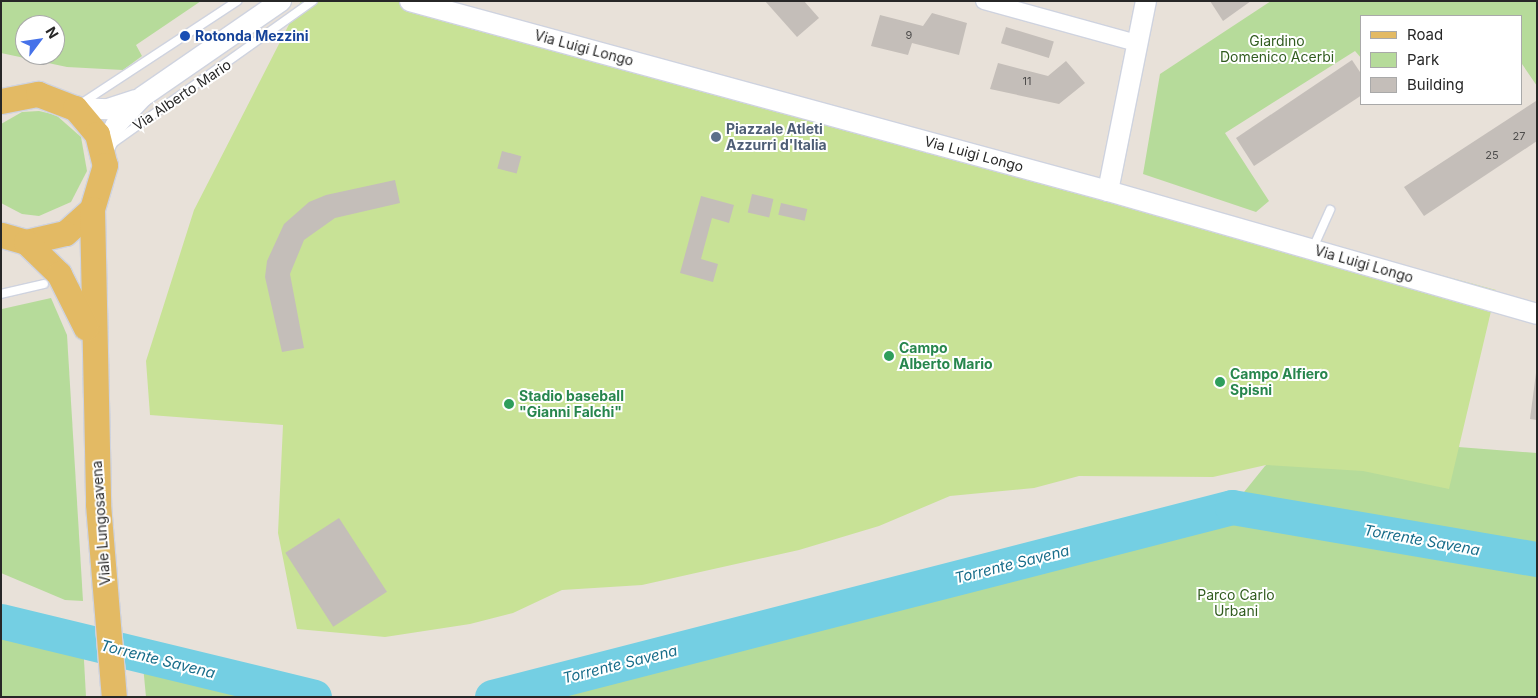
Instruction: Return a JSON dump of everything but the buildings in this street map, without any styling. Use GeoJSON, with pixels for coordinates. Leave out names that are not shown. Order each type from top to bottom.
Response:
{"type":"FeatureCollection","features":[{"type":"Feature","properties":{"kind":"main road"},"geometry":{"type":"LineString","coordinates":[[1,101],[38,94],[74,108],[87,120],[103,150],[104,181],[92,209],[65,233],[26,242],[1,234]]}},
{"type":"Feature","properties":{"kind":"main road","name":"Viale Lungosavena"},"geometry":{"type":"LineString","coordinates":[[92,209],[92,350],[98,504],[114,697]]}},
{"type":"Feature","properties":{"kind":"main road","name":"Viale Lungosavena"},"geometry":{"type":"LineString","coordinates":[[26,242],[59,274],[71,293],[92,350]]}},
{"type":"Feature","properties":{"kind":"street","name":"Via Alberto Mario"},"geometry":{"type":"LineString","coordinates":[[103,150],[116,125],[142,97],[281,1]]}},
{"type":"Feature","properties":{"kind":"street","name":"Via Luigi Longo"},"geometry":{"type":"LineString","coordinates":[[410,1],[1108,190],[1537,314]]}},
{"type":"Feature","properties":{"kind":"street"},"geometry":{"type":"LineString","coordinates":[[984,1],[1138,43]]}},
{"type":"Feature","properties":{"kind":"street"},"geometry":{"type":"LineString","coordinates":[[1108,190],[1146,1]]}},
{"type":"Feature","properties":{"kind":"street","name":"Via Alberto Mario"},"geometry":{"type":"LineString","coordinates":[[74,108],[108,109],[142,97]]}},
{"type":"Feature","properties":{"kind":"lane"},"geometry":{"type":"LineString","coordinates":[[74,108],[237,1]]}},
{"type":"Feature","properties":{"kind":"lane","name":"Via Alberto Mario"},"geometry":{"type":"LineString","coordinates":[[103,150],[314,1]]}},
{"type":"Feature","properties":{"kind":"lane"},"geometry":{"type":"LineString","coordinates":[[1312,250],[1330,210]]}},
{"type":"Feature","properties":{"kind":"lane"},"geometry":{"type":"LineString","coordinates":[[1,294],[44,284]]}},
{"type":"Feature","properties":{"kind":"green space"},"geometry":{"type":"Polygon","coordinates":[[[1,1],[201,1],[136,45],[142,56],[123,70],[58,65],[65,65],[65,15],[15,15],[15,56],[1,53],[1,1]]]}},
{"type":"Feature","properties":{"kind":"green space"},"geometry":{"type":"Polygon","coordinates":[[[301,1],[430,1],[1496,290],[1449,489],[1363,471],[1266,465],[1213,477],[1079,476],[1034,488],[950,496],[879,526],[799,550],[642,585],[562,590],[513,613],[470,624],[385,637],[297,629],[278,533],[283,425],[150,415],[146,361],[194,210],[301,1]]]}},
{"type":"Feature","properties":{"kind":"green space","name":"Giardino Domenico Acerbi"},"geometry":{"type":"Polygon","coordinates":[[[1271,1],[1537,1],[1537,86],[1523,65],[1523,15],[1360,15],[1360,57],[1355,51],[1225,133],[1269,201],[1256,212],[1143,174],[1160,74],[1271,1]]]}},
{"type":"Feature","properties":{"kind":"green space"},"geometry":{"type":"Polygon","coordinates":[[[39,111],[56,115],[81,137],[87,171],[71,202],[39,216],[22,214],[1,203],[1,124],[22,112],[39,111]]]}},
{"type":"Feature","properties":{"kind":"green space"},"geometry":{"type":"Polygon","coordinates":[[[51,298],[67,335],[83,601],[65,600],[1,573],[2,309],[51,298]]]}},
{"type":"Feature","properties":{"kind":"green space","name":"Parco Carlo Urbani"},"geometry":{"type":"Polygon","coordinates":[[[1303,435],[1537,453],[1537,697],[492,697],[1232,507],[1265,466],[1303,435]]]}},
{"type":"Feature","properties":{"kind":"green space"},"geometry":{"type":"Polygon","coordinates":[[[1,622],[83,642],[86,697],[1,697],[1,622]]]}},
{"type":"Feature","properties":{"kind":"green space"},"geometry":{"type":"Polygon","coordinates":[[[142,655],[314,697],[146,697],[142,655]]]}},
{"type":"Feature","properties":{"kind":"waterway","name":"Torrente Savena"},"geometry":{"type":"LineString","coordinates":[[492,697],[1232,507],[1537,559]]}},
{"type":"Feature","properties":{"kind":"waterway","name":"Torrente Savena"},"geometry":{"type":"LineString","coordinates":[[1,621],[314,697]]}},
{"type":"Feature","properties":{"kind":"place","name":"Rotonda Mezzini"},"geometry":{"type":"Point","coordinates":[185,36]}},
{"type":"Feature","properties":{"kind":"place","name":"Piazzale Atleti Azzurri d'Italia"},"geometry":{"type":"Point","coordinates":[716,137]}},
{"type":"Feature","properties":{"kind":"place","name":"Campo Alberto Mario"},"geometry":{"type":"Point","coordinates":[889,356]}},
{"type":"Feature","properties":{"kind":"place","name":"Campo Alfiero Spisni"},"geometry":{"type":"Point","coordinates":[1220,382]}},
{"type":"Feature","properties":{"kind":"place","name":"Stadio baseball \"Gianni Falchi\""},"geometry":{"type":"Point","coordinates":[509,404]}}]}
